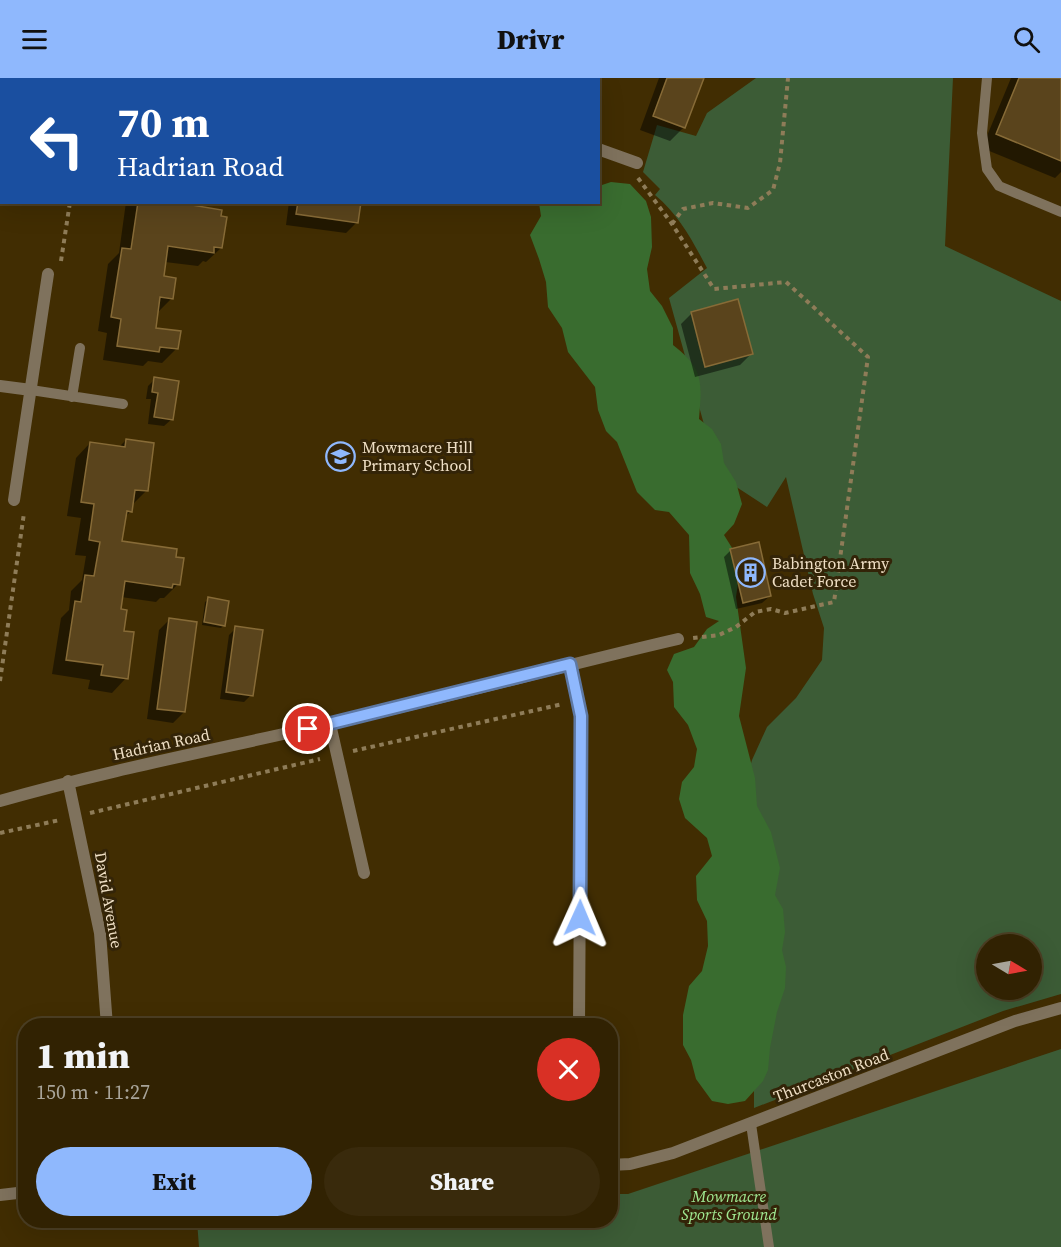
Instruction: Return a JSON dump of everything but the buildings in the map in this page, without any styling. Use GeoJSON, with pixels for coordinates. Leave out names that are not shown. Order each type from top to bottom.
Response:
{"type":"FeatureCollection","features":[{"type":"Feature","properties":{"kind":"street"},"geometry":{"type":"LineString","coordinates":[[600,150],[637,164]]}},
{"type":"Feature","properties":{"kind":"street"},"geometry":{"type":"LineString","coordinates":[[14,500],[48,274]]}},
{"type":"Feature","properties":{"kind":"street"},"geometry":{"type":"LineString","coordinates":[[0,386],[31,390]]}},
{"type":"Feature","properties":{"kind":"street","name":"Hadrian Road"},"geometry":{"type":"LineString","coordinates":[[0,801],[68,782],[330,724],[678,639]]}},
{"type":"Feature","properties":{"kind":"street"},"geometry":{"type":"LineString","coordinates":[[570,664],[581,716],[579,1018]]}},
{"type":"Feature","properties":{"kind":"street"},"geometry":{"type":"LineString","coordinates":[[330,724],[364,873]]}},
{"type":"Feature","properties":{"kind":"street","name":"David Avenue"},"geometry":{"type":"LineString","coordinates":[[68,782],[100,933],[106,1018]]}},
{"type":"Feature","properties":{"kind":"street","name":"Thurcaston Road"},"geometry":{"type":"LineString","coordinates":[[618,1165],[673,1154],[1015,1022],[1061,1008]]}},
{"type":"Feature","properties":{"kind":"street"},"geometry":{"type":"LineString","coordinates":[[0,1195],[18,1193]]}},
{"type":"Feature","properties":{"kind":"lane"},"geometry":{"type":"LineString","coordinates":[[987,78],[982,133],[987,169],[999,186],[1061,212]]}},
{"type":"Feature","properties":{"kind":"lane"},"geometry":{"type":"LineString","coordinates":[[72,397],[80,348]]}},
{"type":"Feature","properties":{"kind":"lane"},"geometry":{"type":"LineString","coordinates":[[31,390],[123,404]]}},
{"type":"Feature","properties":{"kind":"lane"},"geometry":{"type":"LineString","coordinates":[[751,1124],[769,1247]]}},
{"type":"Feature","properties":{"kind":"path"},"geometry":{"type":"LineString","coordinates":[[672,224],[683,209],[712,203],[748,208],[773,190],[780,163],[788,78]]}},
{"type":"Feature","properties":{"kind":"path"},"geometry":{"type":"LineString","coordinates":[[637,164],[636,176],[672,224],[714,289],[786,282],[868,357],[834,602],[785,613],[771,609],[755,612],[736,627],[719,635],[678,639]]}},
{"type":"Feature","properties":{"kind":"path"},"geometry":{"type":"LineString","coordinates":[[48,274],[60,266],[70,204]]}},
{"type":"Feature","properties":{"kind":"path"},"geometry":{"type":"LineString","coordinates":[[0,681],[24,514],[14,500]]}},
{"type":"Feature","properties":{"kind":"path"},"geometry":{"type":"LineString","coordinates":[[0,833],[578,700]]}},
{"type":"Feature","properties":{"kind":"green space"},"geometry":{"type":"Polygon","coordinates":[[[756,78],[953,78],[945,246],[1061,301],[1061,994],[1042,1000],[1042,934],[976,934],[976,1000],[1041,1000],[1003,1011],[754,1108],[754,919],[734,824],[752,760],[767,727],[796,698],[822,660],[824,628],[813,594],[786,477],[767,507],[718,475],[669,298],[707,268],[678,220],[655,195],[660,189],[643,172],[657,125],[696,136],[707,113],[756,78]]]}},
{"type":"Feature","properties":{"kind":"green space"},"geometry":{"type":"Polygon","coordinates":[[[611,182],[630,184],[646,201],[651,217],[652,247],[647,269],[650,291],[662,306],[673,328],[673,345],[691,361],[696,369],[701,395],[699,419],[712,429],[721,444],[724,463],[736,482],[742,504],[734,524],[724,535],[734,551],[739,576],[736,597],[746,668],[739,716],[755,778],[757,806],[771,832],[780,868],[775,895],[783,909],[785,932],[782,950],[786,967],[785,988],[777,1012],[768,1070],[763,1081],[745,1101],[728,1104],[712,1101],[696,1079],[691,1060],[683,1045],[683,1015],[689,986],[702,971],[708,946],[707,921],[697,900],[696,876],[712,856],[707,838],[685,818],[679,799],[682,782],[694,767],[697,749],[688,725],[674,707],[673,682],[667,670],[674,654],[694,647],[707,629],[719,621],[706,617],[700,594],[690,573],[689,535],[669,512],[655,510],[637,492],[617,442],[606,431],[598,410],[595,387],[568,352],[562,328],[548,307],[546,282],[530,235],[541,216],[539,204],[600,204],[600,186],[611,182]]]}},
{"type":"Feature","properties":{"kind":"green space","name":"Mowmacre Sports Ground"},"geometry":{"type":"Polygon","coordinates":[[[1061,1049],[1061,1247],[199,1247],[198,1228],[618,1228],[618,1194],[628,1194],[1061,1049]]]}},
{"type":"Feature","properties":{"kind":"place","name":"Mowmacre Hill Primary School"},"geometry":{"type":"Point","coordinates":[341,456]}},
{"type":"Feature","properties":{"kind":"place","name":"Babington Army Cadet Force"},"geometry":{"type":"Point","coordinates":[751,572]}},
{"type":"Feature","properties":{"kind":"route"},"geometry":{"type":"LineString","coordinates":[[308,729],[570,664],[581,716],[580,918]]}}]}
